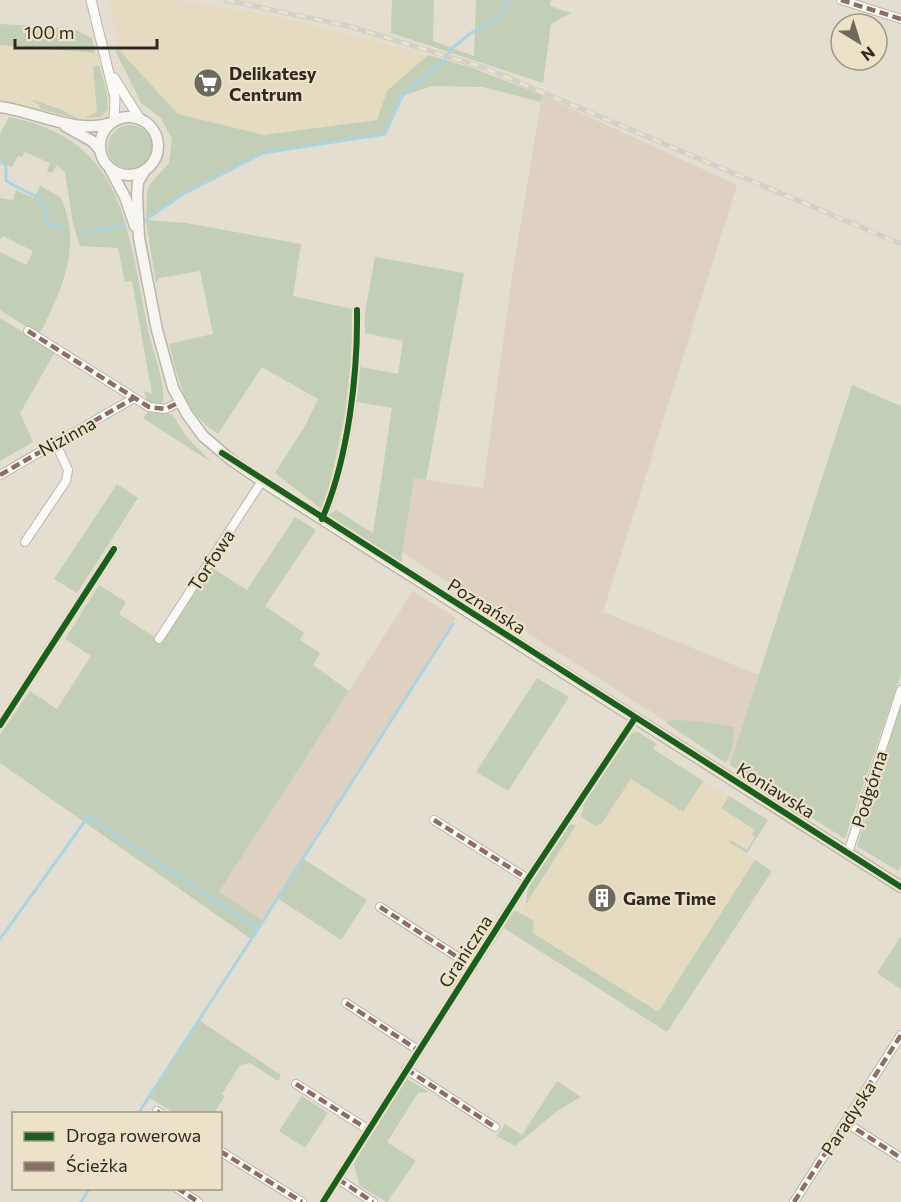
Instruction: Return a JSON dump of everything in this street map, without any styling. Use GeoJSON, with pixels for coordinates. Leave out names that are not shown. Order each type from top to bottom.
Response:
{"type":"FeatureCollection","features":[{"type":"Feature","properties":{"kind":"main road"},"geometry":{"type":"LineString","coordinates":[[0,107],[37,114],[95,127],[123,118],[140,119],[152,128],[158,145],[155,158],[145,170],[124,174],[107,164],[100,150],[81,134],[37,114]]}},
{"type":"Feature","properties":{"kind":"main road"},"geometry":{"type":"LineString","coordinates":[[100,150],[101,135],[112,122]]}},
{"type":"Feature","properties":{"kind":"main road","name":"Poznańska"},"geometry":{"type":"LineString","coordinates":[[107,164],[118,181],[139,238]]}},
{"type":"Feature","properties":{"kind":"main road","name":"Poznańska"},"geometry":{"type":"LineString","coordinates":[[145,170],[138,182],[136,197],[139,238],[163,357],[180,402],[210,443],[262,481],[635,718]]}},
{"type":"Feature","properties":{"kind":"main road","name":"Koniawska"},"geometry":{"type":"LineString","coordinates":[[635,718],[901,887]]}},
{"type":"Feature","properties":{"kind":"street"},"geometry":{"type":"LineString","coordinates":[[91,0],[115,98],[112,122]]}},
{"type":"Feature","properties":{"kind":"street"},"geometry":{"type":"LineString","coordinates":[[841,0],[901,19]]}},
{"type":"Feature","properties":{"kind":"street"},"geometry":{"type":"LineString","coordinates":[[108,66],[123,95],[140,119]]}},
{"type":"Feature","properties":{"kind":"street"},"geometry":{"type":"LineString","coordinates":[[322,519],[336,488],[358,354],[357,310]]}},
{"type":"Feature","properties":{"kind":"street"},"geometry":{"type":"LineString","coordinates":[[28,331],[149,407],[160,410],[180,402]]}},
{"type":"Feature","properties":{"kind":"street","name":"Nizinna"},"geometry":{"type":"LineString","coordinates":[[0,475],[134,398]]}},
{"type":"Feature","properties":{"kind":"street"},"geometry":{"type":"LineString","coordinates":[[25,543],[66,481],[68,470],[55,442]]}},
{"type":"Feature","properties":{"kind":"street","name":"Torfowa"},"geometry":{"type":"LineString","coordinates":[[159,639],[262,481]]}},
{"type":"Feature","properties":{"kind":"street"},"geometry":{"type":"LineString","coordinates":[[0,725],[114,549]]}},
{"type":"Feature","properties":{"kind":"street","name":"Podgórna"},"geometry":{"type":"LineString","coordinates":[[848,854],[901,690]]}},
{"type":"Feature","properties":{"kind":"street","name":"Graniczna"},"geometry":{"type":"LineString","coordinates":[[323,1202],[528,879],[635,718]]}},
{"type":"Feature","properties":{"kind":"street"},"geometry":{"type":"LineString","coordinates":[[435,820],[528,879]]}},
{"type":"Feature","properties":{"kind":"street"},"geometry":{"type":"LineString","coordinates":[[380,907],[473,967]]}},
{"type":"Feature","properties":{"kind":"street"},"geometry":{"type":"LineString","coordinates":[[346,1003],[418,1050]]}},
{"type":"Feature","properties":{"kind":"street","name":"Paradyska"},"geometry":{"type":"LineString","coordinates":[[794,1202],[901,1035]]}},
{"type":"Feature","properties":{"kind":"street"},"geometry":{"type":"LineString","coordinates":[[406,1069],[495,1127]]}},
{"type":"Feature","properties":{"kind":"street"},"geometry":{"type":"LineString","coordinates":[[296,1084],[369,1130]]}},
{"type":"Feature","properties":{"kind":"street"},"geometry":{"type":"LineString","coordinates":[[845,1122],[901,1158]]}},
{"type":"Feature","properties":{"kind":"street"},"geometry":{"type":"LineString","coordinates":[[222,1152],[302,1202]]}},
{"type":"Feature","properties":{"kind":"street"},"geometry":{"type":"LineString","coordinates":[[338,1179],[373,1202]]}},
{"type":"Feature","properties":{"kind":"street"},"geometry":{"type":"LineString","coordinates":[[180,1190],[198,1202]]}},
{"type":"Feature","properties":{"kind":"shaded area"},"geometry":{"type":"Polygon","coordinates":[[[109,0],[173,0],[276,16],[428,55],[388,91],[377,120],[264,135],[178,114],[119,50],[109,0]]]}},
{"type":"Feature","properties":{"kind":"shaded area"},"geometry":{"type":"Polygon","coordinates":[[[0,45],[104,54],[114,121],[102,126],[0,107],[0,45]]]}},
{"type":"Feature","properties":{"kind":"shaded area"},"geometry":{"type":"Polygon","coordinates":[[[542,95],[737,185],[603,612],[759,675],[731,763],[403,553],[414,478],[483,488],[512,277],[542,95]]]}},
{"type":"Feature","properties":{"kind":"shaded area"},"geometry":{"type":"Polygon","coordinates":[[[413,591],[456,618],[263,920],[219,892],[413,591]]]}},
{"type":"Feature","properties":{"kind":"shaded area"},"geometry":{"type":"Polygon","coordinates":[[[652,749],[768,820],[746,854],[772,871],[667,1032],[508,931],[617,759],[652,749]]]}},
{"type":"Feature","properties":{"kind":"green space"},"geometry":{"type":"Polygon","coordinates":[[[392,0],[434,0],[433,41],[474,56],[476,0],[551,0],[550,6],[571,13],[551,24],[543,83],[391,33],[392,0]]]}},
{"type":"Feature","properties":{"kind":"green space"},"geometry":{"type":"Polygon","coordinates":[[[0,24],[71,28],[92,38],[95,53],[0,45],[0,24]]]}},
{"type":"Feature","properties":{"kind":"green space"},"geometry":{"type":"Polygon","coordinates":[[[115,50],[119,50],[178,114],[264,135],[377,120],[387,91],[428,55],[473,68],[542,95],[541,102],[483,87],[432,86],[402,96],[385,134],[263,153],[183,194],[146,220],[147,192],[151,183],[169,163],[172,139],[161,118],[141,103],[115,50]]]}},
{"type":"Feature","properties":{"kind":"green space"},"geometry":{"type":"Polygon","coordinates":[[[93,66],[99,66],[106,89],[108,108],[101,117],[85,118],[97,112],[93,66]]]}},
{"type":"Feature","properties":{"kind":"green space"},"geometry":{"type":"Polygon","coordinates":[[[30,99],[60,109],[81,120],[40,109],[40,106],[30,99]]]}},
{"type":"Feature","properties":{"kind":"green space"},"geometry":{"type":"Polygon","coordinates":[[[9,117],[48,129],[78,146],[100,169],[115,195],[126,226],[161,379],[162,404],[155,405],[147,401],[144,391],[152,394],[132,281],[125,282],[118,248],[80,246],[73,224],[65,172],[57,165],[52,173],[47,171],[50,163],[25,152],[22,157],[18,156],[12,167],[0,161],[0,134],[9,117]]]}},
{"type":"Feature","properties":{"kind":"green space"},"geometry":{"type":"Polygon","coordinates":[[[130,125],[146,131],[152,147],[146,163],[130,169],[114,163],[108,147],[114,131],[130,125]]]}},
{"type":"Feature","properties":{"kind":"green space"},"geometry":{"type":"Polygon","coordinates":[[[40,186],[60,197],[67,215],[70,250],[62,285],[39,335],[0,310],[0,252],[26,265],[33,251],[3,236],[0,240],[0,198],[13,200],[16,190],[34,198],[40,186]]]}},
{"type":"Feature","properties":{"kind":"green space"},"geometry":{"type":"Polygon","coordinates":[[[146,220],[186,223],[301,244],[293,296],[357,310],[344,419],[324,511],[275,473],[305,426],[318,399],[262,367],[218,434],[197,416],[190,406],[184,395],[169,344],[213,334],[200,271],[159,278],[156,283],[146,220]]]}},
{"type":"Feature","properties":{"kind":"green space"},"geometry":{"type":"Polygon","coordinates":[[[375,257],[464,273],[426,480],[414,478],[401,563],[328,515],[336,510],[373,533],[392,408],[352,401],[360,367],[398,374],[403,341],[365,333],[365,312],[375,257]]]}},
{"type":"Feature","properties":{"kind":"green space"},"geometry":{"type":"Polygon","coordinates":[[[0,318],[55,352],[20,413],[33,442],[0,461],[0,318]]]}},
{"type":"Feature","properties":{"kind":"green space"},"geometry":{"type":"Polygon","coordinates":[[[852,385],[901,406],[901,674],[845,839],[730,765],[852,385]]]}},
{"type":"Feature","properties":{"kind":"green space"},"geometry":{"type":"Polygon","coordinates":[[[148,412],[172,414],[186,436],[211,462],[143,418],[148,412]]]}},
{"type":"Feature","properties":{"kind":"green space"},"geometry":{"type":"Polygon","coordinates":[[[117,484],[138,498],[77,593],[54,579],[117,484]]]}},
{"type":"Feature","properties":{"kind":"green space"},"geometry":{"type":"Polygon","coordinates":[[[295,517],[316,530],[265,606],[304,633],[300,640],[320,653],[313,665],[349,691],[219,892],[263,920],[251,939],[0,763],[0,735],[30,691],[57,709],[91,656],[65,639],[99,585],[126,602],[119,614],[162,642],[211,567],[247,590],[295,517]]]}},
{"type":"Feature","properties":{"kind":"green space"},"geometry":{"type":"Polygon","coordinates":[[[537,678],[569,697],[508,791],[476,772],[537,678]]]}},
{"type":"Feature","properties":{"kind":"green space"},"geometry":{"type":"Polygon","coordinates":[[[901,700],[901,866],[898,871],[857,846],[901,700]]]}},
{"type":"Feature","properties":{"kind":"green space"},"geometry":{"type":"Polygon","coordinates":[[[673,720],[699,721],[734,727],[733,745],[726,763],[666,723],[673,720]]]}},
{"type":"Feature","properties":{"kind":"green space"},"geometry":{"type":"Polygon","coordinates":[[[638,732],[657,744],[653,749],[703,781],[683,812],[631,779],[602,823],[595,826],[581,816],[585,800],[632,733],[638,732]]]}},
{"type":"Feature","properties":{"kind":"green space"},"geometry":{"type":"Polygon","coordinates":[[[729,796],[768,820],[747,853],[729,842],[731,840],[747,850],[755,837],[752,834],[755,830],[721,808],[729,796]]]}},
{"type":"Feature","properties":{"kind":"green space"},"geometry":{"type":"Polygon","coordinates":[[[568,824],[576,825],[526,904],[528,886],[568,824]]]}},
{"type":"Feature","properties":{"kind":"green space"},"geometry":{"type":"Polygon","coordinates":[[[302,858],[367,900],[341,940],[277,898],[302,858]]]}},
{"type":"Feature","properties":{"kind":"green space"},"geometry":{"type":"Polygon","coordinates":[[[755,860],[772,871],[667,1032],[504,928],[481,963],[511,913],[516,911],[534,921],[533,933],[658,1012],[755,860]]]}},
{"type":"Feature","properties":{"kind":"green space"},"geometry":{"type":"Polygon","coordinates":[[[901,936],[901,989],[877,973],[901,936]]]}},
{"type":"Feature","properties":{"kind":"green space"},"geometry":{"type":"Polygon","coordinates":[[[199,1020],[281,1075],[278,1081],[250,1063],[240,1065],[222,1094],[225,1096],[215,1112],[173,1112],[148,1097],[199,1020]]]}},
{"type":"Feature","properties":{"kind":"green space"},"geometry":{"type":"Polygon","coordinates":[[[405,1078],[429,1092],[418,1093],[387,1142],[416,1161],[387,1202],[360,1186],[354,1164],[405,1078]]]}},
{"type":"Feature","properties":{"kind":"green space"},"geometry":{"type":"Polygon","coordinates":[[[557,1081],[581,1097],[557,1111],[515,1146],[497,1136],[505,1124],[522,1135],[557,1081]]]}},
{"type":"Feature","properties":{"kind":"green space"},"geometry":{"type":"Polygon","coordinates":[[[302,1096],[328,1113],[305,1148],[279,1131],[302,1096]]]}},
{"type":"Feature","properties":{"kind":"waterway"},"geometry":{"type":"LineString","coordinates":[[144,221],[183,194],[263,153],[385,134],[402,96],[445,60],[451,49],[471,33],[500,17],[506,8],[506,0]]}},
{"type":"Feature","properties":{"kind":"waterway"},"geometry":{"type":"LineString","coordinates":[[0,162],[6,165],[6,181],[37,197],[48,212],[45,224],[65,228]]}},
{"type":"Feature","properties":{"kind":"waterway"},"geometry":{"type":"LineString","coordinates":[[81,230],[95,231],[123,225]]}},
{"type":"Feature","properties":{"kind":"waterway"},"geometry":{"type":"LineString","coordinates":[[0,939],[88,817],[258,929],[453,624]]}},
{"type":"Feature","properties":{"kind":"waterway"},"geometry":{"type":"LineString","coordinates":[[139,1112],[258,929]]}},
{"type":"Feature","properties":{"kind":"waterway"},"geometry":{"type":"LineString","coordinates":[[81,1202],[89,1190]]}},
{"type":"Feature","properties":{"kind":"railway"},"geometry":{"type":"LineString","coordinates":[[226,0],[352,27],[485,68],[901,244]]}},
{"type":"Feature","properties":{"kind":"marked path"},"geometry":{"type":"LineString","coordinates":[[841,0],[901,19]]}},
{"type":"Feature","properties":{"kind":"marked path"},"geometry":{"type":"LineString","coordinates":[[28,331],[149,407],[165,409],[180,402]]}},
{"type":"Feature","properties":{"kind":"marked path"},"geometry":{"type":"LineString","coordinates":[[0,475],[134,398]]}},
{"type":"Feature","properties":{"kind":"marked path"},"geometry":{"type":"LineString","coordinates":[[434,820],[528,879]]}},
{"type":"Feature","properties":{"kind":"marked path"},"geometry":{"type":"LineString","coordinates":[[380,907],[473,967]]}},
{"type":"Feature","properties":{"kind":"marked path"},"geometry":{"type":"LineString","coordinates":[[346,1003],[418,1050]]}},
{"type":"Feature","properties":{"kind":"marked path"},"geometry":{"type":"LineString","coordinates":[[794,1202],[901,1035]]}},
{"type":"Feature","properties":{"kind":"marked path"},"geometry":{"type":"LineString","coordinates":[[406,1069],[495,1127]]}},
{"type":"Feature","properties":{"kind":"marked path"},"geometry":{"type":"LineString","coordinates":[[296,1084],[369,1130]]}},
{"type":"Feature","properties":{"kind":"marked path"},"geometry":{"type":"LineString","coordinates":[[845,1122],[901,1158]]}},
{"type":"Feature","properties":{"kind":"marked path"},"geometry":{"type":"LineString","coordinates":[[222,1152],[302,1202]]}},
{"type":"Feature","properties":{"kind":"marked path"},"geometry":{"type":"LineString","coordinates":[[338,1179],[373,1202]]}},
{"type":"Feature","properties":{"kind":"marked path"},"geometry":{"type":"LineString","coordinates":[[180,1190],[198,1202]]}},
{"type":"Feature","properties":{"kind":"cycle path"},"geometry":{"type":"LineString","coordinates":[[322,519],[339,470],[350,416],[356,361],[357,310]]}},
{"type":"Feature","properties":{"kind":"cycle path"},"geometry":{"type":"LineString","coordinates":[[222,453],[901,887]]}},
{"type":"Feature","properties":{"kind":"cycle path"},"geometry":{"type":"LineString","coordinates":[[0,725],[114,549]]}},
{"type":"Feature","properties":{"kind":"cycle path"},"geometry":{"type":"LineString","coordinates":[[323,1202],[528,879],[635,718]]}},
{"type":"Feature","properties":{"kind":"place","name":"Delikatesy Centrum"},"geometry":{"type":"Point","coordinates":[208,83]}},
{"type":"Feature","properties":{"kind":"place","name":"Game Time"},"geometry":{"type":"Point","coordinates":[602,898]}}]}
